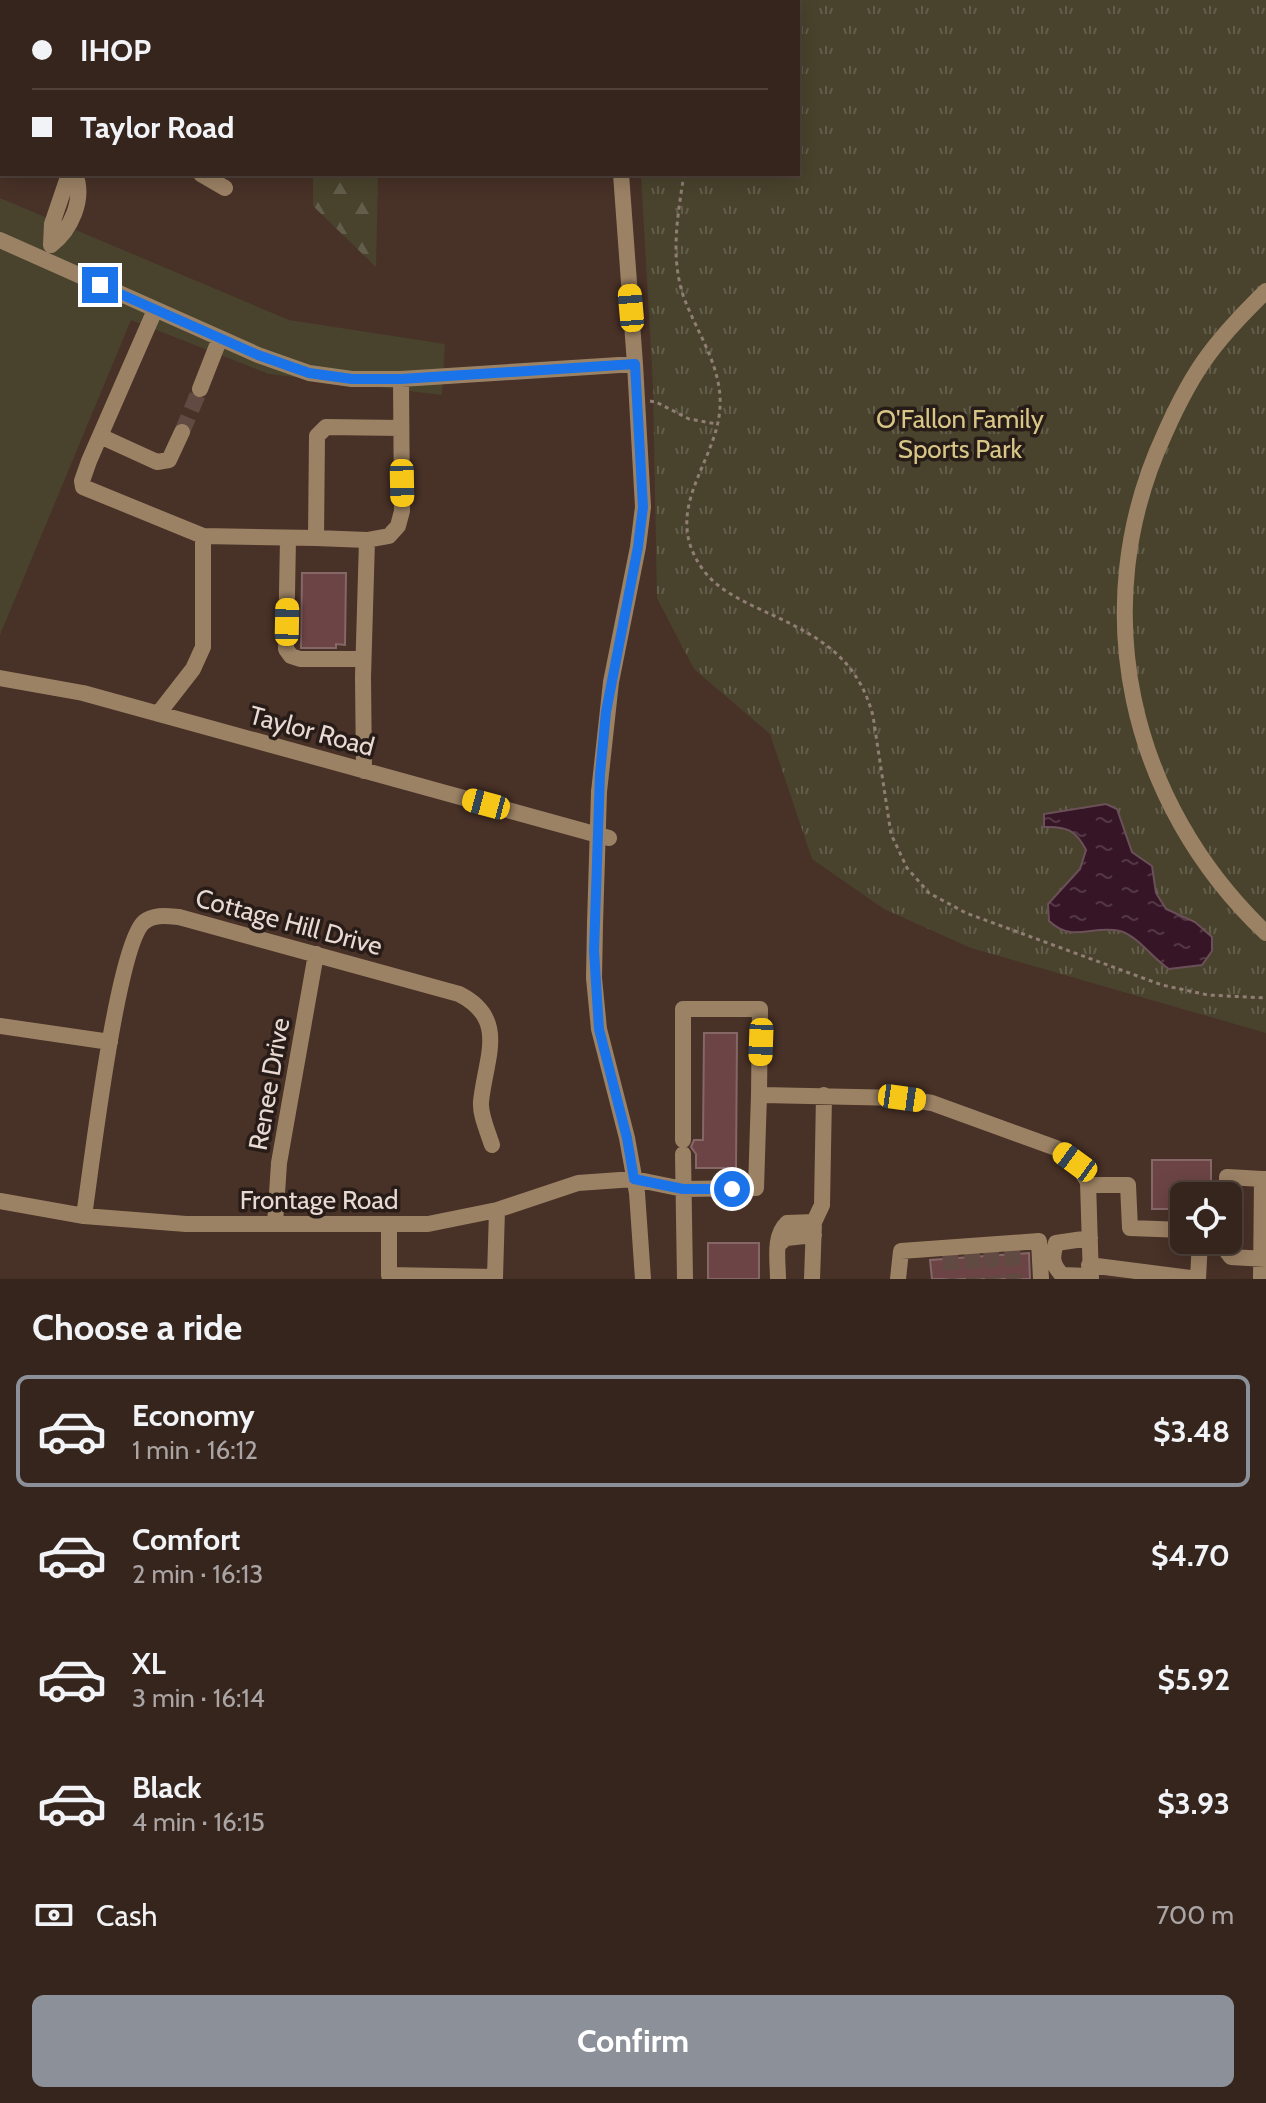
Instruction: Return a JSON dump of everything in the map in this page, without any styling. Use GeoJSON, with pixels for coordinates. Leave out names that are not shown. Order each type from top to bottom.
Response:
{"type":"FeatureCollection","features":[{"type":"Feature","properties":{"kind":"street"},"geometry":{"type":"LineString","coordinates":[[48,252],[52,224],[71,176]]}},
{"type":"Feature","properties":{"kind":"street"},"geometry":{"type":"LineString","coordinates":[[204,176],[225,188]]}},
{"type":"Feature","properties":{"kind":"street"},"geometry":{"type":"LineString","coordinates":[[621,176],[643,507],[611,682],[599,792],[594,978],[599,1029],[627,1138],[634,1179],[643,1279]]}},
{"type":"Feature","properties":{"kind":"street"},"geometry":{"type":"LineString","coordinates":[[0,240],[48,252],[155,310],[309,373],[352,379],[401,379],[635,364]]}},
{"type":"Feature","properties":{"kind":"street"},"geometry":{"type":"LineString","coordinates":[[1266,291],[1208,355],[1189,385],[1155,454],[1133,527],[1127,562],[1125,623],[1131,686],[1147,751],[1160,785],[1195,850],[1239,906],[1266,933]]}},
{"type":"Feature","properties":{"kind":"street"},"geometry":{"type":"LineString","coordinates":[[155,310],[100,436],[82,481],[83,487],[203,536],[367,540],[389,536],[398,526],[402,511],[401,379]]}},
{"type":"Feature","properties":{"kind":"street"},"geometry":{"type":"LineString","coordinates":[[200,389],[220,338]]}},
{"type":"Feature","properties":{"kind":"street"},"geometry":{"type":"LineString","coordinates":[[316,538],[317,436],[321,430],[326,427],[401,428]]}},
{"type":"Feature","properties":{"kind":"street"},"geometry":{"type":"LineString","coordinates":[[100,436],[157,462],[169,460],[182,432]]}},
{"type":"Feature","properties":{"kind":"street"},"geometry":{"type":"LineString","coordinates":[[158,714],[193,669],[203,647],[203,536]]}},
{"type":"Feature","properties":{"kind":"street"},"geometry":{"type":"LineString","coordinates":[[288,538],[286,649],[291,656],[300,659],[363,659]]}},
{"type":"Feature","properties":{"kind":"street"},"geometry":{"type":"LineString","coordinates":[[364,771],[363,659],[367,540]]}},
{"type":"Feature","properties":{"kind":"street","name":"Taylor Road"},"geometry":{"type":"LineString","coordinates":[[0,678],[83,693],[609,838]]}},
{"type":"Feature","properties":{"kind":"street","name":"Cottage Hill Drive"},"geometry":{"type":"LineString","coordinates":[[84,1216],[110,1042],[131,944],[143,923],[159,915],[179,917],[459,994],[483,1011],[489,1024],[491,1038],[481,1106],[492,1145]]}},
{"type":"Feature","properties":{"kind":"street","name":"Renee Drive"},"geometry":{"type":"LineString","coordinates":[[275,1224],[279,1163],[316,954]]}},
{"type":"Feature","properties":{"kind":"street"},"geometry":{"type":"LineString","coordinates":[[685,1279],[683,1009],[760,1009],[759,1095],[902,1098],[932,1103],[1056,1148],[1075,1162],[1088,1185],[1089,1275]]}},
{"type":"Feature","properties":{"kind":"street"},"geometry":{"type":"LineString","coordinates":[[0,1026],[110,1042]]}},
{"type":"Feature","properties":{"kind":"street","name":"Frontage Road"},"geometry":{"type":"LineString","coordinates":[[0,1201],[84,1216],[186,1224],[389,1225],[464,1219],[578,1183],[634,1179],[683,1189],[756,1188],[759,1095]]}},
{"type":"Feature","properties":{"kind":"street"},"geometry":{"type":"LineString","coordinates":[[812,1279],[814,1228],[822,1205],[824,1095]]}},
{"type":"Feature","properties":{"kind":"street"},"geometry":{"type":"LineString","coordinates":[[1227,1182],[1227,1177],[1264,1179],[1261,1279]]}},
{"type":"Feature","properties":{"kind":"street"},"geometry":{"type":"LineString","coordinates":[[1088,1185],[1128,1185],[1130,1228],[1170,1229]]}},
{"type":"Feature","properties":{"kind":"street"},"geometry":{"type":"LineString","coordinates":[[389,1225],[389,1275],[495,1277],[497,1210]]}},
{"type":"Feature","properties":{"kind":"street"},"geometry":{"type":"LineString","coordinates":[[778,1279],[779,1234],[787,1223],[814,1228]]}},
{"type":"Feature","properties":{"kind":"street"},"geometry":{"type":"LineString","coordinates":[[1041,1279],[1046,1258],[1056,1243],[1090,1238]]}},
{"type":"Feature","properties":{"kind":"street"},"geometry":{"type":"LineString","coordinates":[[898,1279],[901,1251],[972,1250],[1039,1241],[1046,1258],[1062,1275],[1198,1279],[1199,1254]]}},
{"type":"Feature","properties":{"kind":"street"},"geometry":{"type":"LineString","coordinates":[[1229,1254],[1231,1257],[1264,1259]]}},
{"type":"Feature","properties":{"kind":"path"},"geometry":{"type":"LineString","coordinates":[[684,176],[676,231],[679,276],[682,292],[717,375],[720,398],[714,440],[691,491],[687,509],[687,527],[693,550],[704,571],[721,588],[820,639],[855,672],[868,697],[873,716],[891,834],[907,868],[929,893],[966,913],[1162,985],[1208,995],[1266,998]]}},
{"type":"Feature","properties":{"kind":"path"},"geometry":{"type":"LineString","coordinates":[[650,389],[650,401],[689,419],[717,424]]}},
{"type":"Feature","properties":{"kind":"green space","name":"O'Fallon Family Sports Park"},"geometry":{"type":"Polygon","coordinates":[[[800,0],[1266,0],[1266,1033],[971,948],[884,909],[812,859],[770,734],[694,669],[657,598],[653,385],[641,176],[800,176],[800,0]]]}},
{"type":"Feature","properties":{"kind":"green space"},"geometry":{"type":"Polygon","coordinates":[[[313,176],[378,176],[376,267],[313,206],[313,176]]]}},
{"type":"Feature","properties":{"kind":"green space"},"geometry":{"type":"Polygon","coordinates":[[[0,198],[289,320],[445,344],[442,395],[269,374],[131,320],[0,635],[0,198]]]}},
{"type":"Feature","properties":{"kind":"water"},"geometry":{"type":"Polygon","coordinates":[[[1106,804],[1117,809],[1132,852],[1152,866],[1156,893],[1166,909],[1195,922],[1212,937],[1212,951],[1202,965],[1169,969],[1133,938],[1120,931],[1067,931],[1049,921],[1048,904],[1080,869],[1086,850],[1070,831],[1044,827],[1044,814],[1106,804]]]}},
{"type":"Feature","properties":{"kind":"building"},"geometry":{"type":"Polygon","coordinates":[[[302,573],[346,573],[345,645],[301,648],[302,573]]]}},
{"type":"Feature","properties":{"kind":"building"},"geometry":{"type":"Polygon","coordinates":[[[704,1033],[737,1033],[736,1168],[696,1168],[696,1154],[691,1147],[694,1140],[703,1140],[704,1033]]]}},
{"type":"Feature","properties":{"kind":"building"},"geometry":{"type":"Polygon","coordinates":[[[1152,1160],[1211,1160],[1211,1182],[1170,1182],[1170,1209],[1152,1209],[1152,1160]]]}},
{"type":"Feature","properties":{"kind":"building"},"geometry":{"type":"Polygon","coordinates":[[[708,1243],[759,1243],[759,1279],[708,1279],[708,1243]]]}},
{"type":"Feature","properties":{"kind":"building"},"geometry":{"type":"Polygon","coordinates":[[[1029,1253],[1030,1279],[932,1279],[930,1260],[1029,1253]]]}},
{"type":"Feature","properties":{"kind":"tunnel"},"geometry":{"type":"LineString","coordinates":[[182,432],[200,389]]}},
{"type":"Feature","properties":{"kind":"tunnel"},"geometry":{"type":"LineString","coordinates":[[1012,1250],[1014,1279]]}},
{"type":"Feature","properties":{"kind":"tunnel"},"geometry":{"type":"LineString","coordinates":[[991,1252],[993,1279]]}},
{"type":"Feature","properties":{"kind":"tunnel"},"geometry":{"type":"LineString","coordinates":[[972,1253],[974,1279]]}},
{"type":"Feature","properties":{"kind":"tunnel"},"geometry":{"type":"LineString","coordinates":[[950,1254],[953,1279]]}},
{"type":"Feature","properties":{"kind":"route"},"geometry":{"type":"LineString","coordinates":[[100,285],[258,355],[309,373],[352,379],[401,379],[635,364],[643,507],[606,712],[600,774],[594,951],[599,1029],[627,1138],[634,1179],[683,1189],[732,1189]]}}]}
